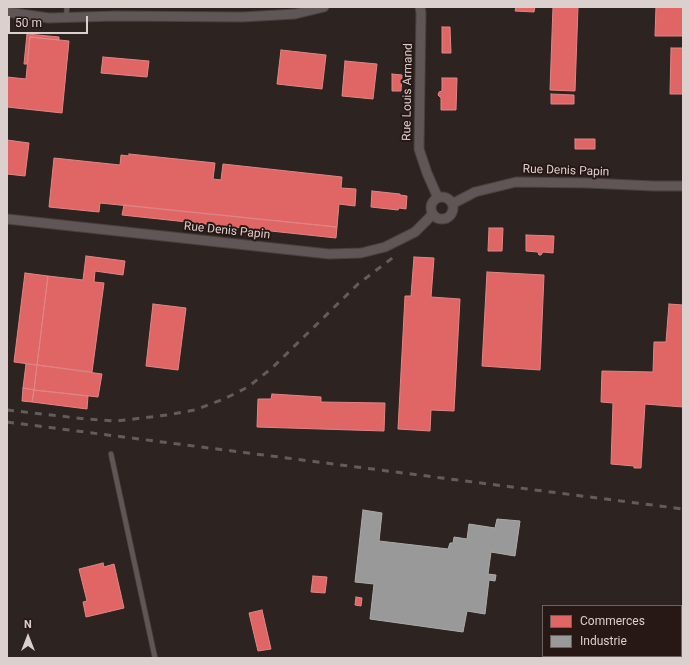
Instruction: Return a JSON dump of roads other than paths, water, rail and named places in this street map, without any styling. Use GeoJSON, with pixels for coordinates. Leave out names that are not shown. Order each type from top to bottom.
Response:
{"type":"FeatureCollection","features":[{"type":"Feature","properties":{"kind":"street"},"geometry":{"type":"LineString","coordinates":[[7,12],[49,18],[116,16],[242,17],[295,14],[324,7]]}},
{"type":"Feature","properties":{"kind":"street","name":"Rue Louis Armand"},"geometry":{"type":"LineString","coordinates":[[420,7],[419,149],[427,173],[438,198]]}},
{"type":"Feature","properties":{"kind":"street","name":"Rue Denis Papin"},"geometry":{"type":"LineString","coordinates":[[452,204],[475,192],[516,182],[683,186]]}},
{"type":"Feature","properties":{"kind":"street"},"geometry":{"type":"LineString","coordinates":[[438,198],[446,198],[452,204],[452,213],[447,218],[440,219],[433,214],[431,205],[438,198]]}},
{"type":"Feature","properties":{"kind":"street","name":"Rue Denis Papin"},"geometry":{"type":"LineString","coordinates":[[7,219],[330,254],[361,253],[385,247],[415,232],[433,214]]}},
{"type":"Feature","properties":{"kind":"lane"},"geometry":{"type":"LineString","coordinates":[[66,18],[67,7]]}},
{"type":"Feature","properties":{"kind":"lane"},"geometry":{"type":"LineString","coordinates":[[112,454],[155,658]]}},
{"type":"Feature","properties":{"kind":"railway"},"geometry":{"type":"LineString","coordinates":[[7,410],[117,421],[195,410],[224,399],[248,387],[272,368],[358,284],[395,256]]}},
{"type":"Feature","properties":{"kind":"railway"},"geometry":{"type":"LineString","coordinates":[[7,422],[683,509]]}}]}
